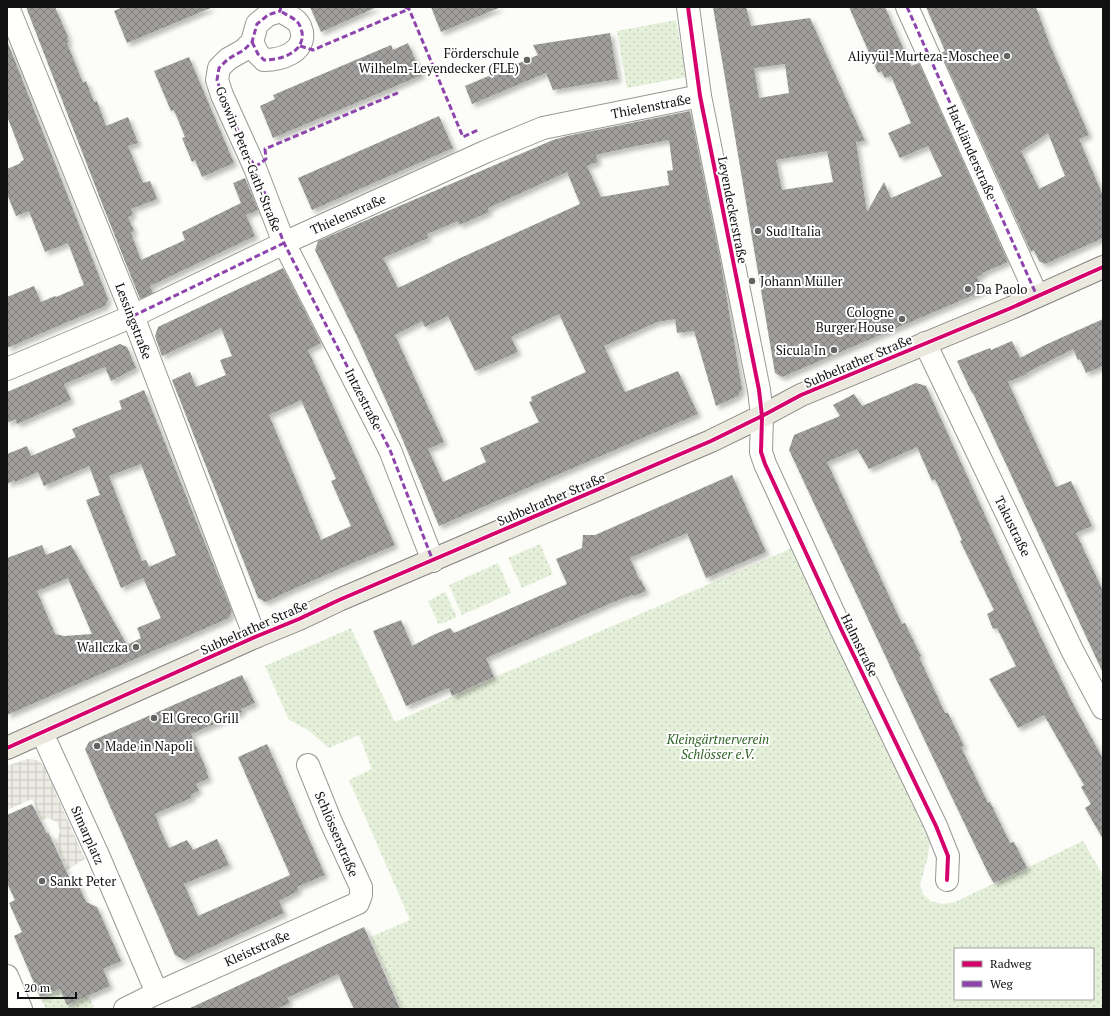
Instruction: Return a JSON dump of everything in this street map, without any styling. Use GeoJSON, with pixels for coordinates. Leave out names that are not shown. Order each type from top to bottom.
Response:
{"type":"FeatureCollection","features":[{"type":"Feature","properties":{"kind":"main road","name":"Subbelrather Straße"},"geometry":{"type":"LineString","coordinates":[[7,748],[255,637],[705,444],[801,395],[1103,267]]}},
{"type":"Feature","properties":{"kind":"street","name":"Lessingstraße"},"geometry":{"type":"LineString","coordinates":[[8,7],[133,316],[255,637]]}},
{"type":"Feature","properties":{"kind":"street","name":"Leyendeckerstraße"},"geometry":{"type":"LineString","coordinates":[[688,7],[700,96],[758,383],[762,416]]}},
{"type":"Feature","properties":{"kind":"street","name":"Hackländerstraße"},"geometry":{"type":"LineString","coordinates":[[907,7],[1037,296]]}},
{"type":"Feature","properties":{"kind":"street"},"geometry":{"type":"LineString","coordinates":[[281,9],[294,19],[300,26],[302,37],[300,46],[289,54],[275,60],[264,60],[258,54],[252,42],[257,24],[268,15],[281,9]]}},
{"type":"Feature","properties":{"kind":"street","name":"Goswin-Peter-Gath-Straße"},"geometry":{"type":"LineString","coordinates":[[252,42],[244,50],[228,59],[218,68],[217,80],[222,95],[255,166],[284,243]]}},
{"type":"Feature","properties":{"kind":"street","name":"Thielenstraße"},"geometry":{"type":"LineString","coordinates":[[7,369],[133,316],[284,243],[487,151],[543,128],[700,96]]}},
{"type":"Feature","properties":{"kind":"street","name":"Intzestraße"},"geometry":{"type":"LineString","coordinates":[[284,243],[390,450],[433,561]]}},
{"type":"Feature","properties":{"kind":"street","name":"Takustraße"},"geometry":{"type":"LineString","coordinates":[[925,343],[1073,652],[1103,708]]}},
{"type":"Feature","properties":{"kind":"street","name":"Halmstraße"},"geometry":{"type":"LineString","coordinates":[[762,416],[761,452],[765,464],[842,631],[936,826],[948,856],[947,880]]}},
{"type":"Feature","properties":{"kind":"street","name":"Simarplatz"},"geometry":{"type":"LineString","coordinates":[[42,733],[98,855],[157,993]]}},
{"type":"Feature","properties":{"kind":"street","name":"Schlösserstraße"},"geometry":{"type":"LineString","coordinates":[[308,765],[331,822],[361,887],[361,895],[358,903]]}},
{"type":"Feature","properties":{"kind":"street","name":"Kleiststraße"},"geometry":{"type":"LineString","coordinates":[[157,993],[358,903]]}},
{"type":"Feature","properties":{"kind":"street"},"geometry":{"type":"LineString","coordinates":[[7,976],[21,1009]]}},
{"type":"Feature","properties":{"kind":"street"},"geometry":{"type":"LineString","coordinates":[[125,1009],[157,993]]}},
{"type":"Feature","properties":{"kind":"green space"},"geometry":{"type":"Polygon","coordinates":[[[676,20],[686,77],[627,88],[617,31],[676,20]]]}},
{"type":"Feature","properties":{"kind":"green space"},"geometry":{"type":"Polygon","coordinates":[[[540,544],[553,574],[522,588],[508,558],[540,544]]]}},
{"type":"Feature","properties":{"kind":"green space","name":"Kleingärtnerverein Schlösser e.V."},"geometry":{"type":"Polygon","coordinates":[[[792,548],[930,842],[928,856],[920,885],[923,894],[931,901],[942,904],[955,902],[1083,841],[1103,875],[1103,1009],[402,1009],[370,937],[410,920],[349,780],[372,769],[359,735],[329,748],[308,730],[289,720],[265,666],[351,628],[395,722],[792,548]]]}},
{"type":"Feature","properties":{"kind":"green space"},"geometry":{"type":"Polygon","coordinates":[[[498,563],[511,593],[462,615],[449,585],[498,563]]]}},
{"type":"Feature","properties":{"kind":"green space"},"geometry":{"type":"Polygon","coordinates":[[[445,592],[457,617],[439,625],[428,601],[445,592]]]}},
{"type":"Feature","properties":{"kind":"green space"},"geometry":{"type":"Polygon","coordinates":[[[60,989],[67,1004],[88,995],[94,1007],[90,1009],[46,1009],[40,997],[60,989]]]}},
{"type":"Feature","properties":{"kind":"shaded area"},"geometry":{"type":"Polygon","coordinates":[[[27,759],[39,761],[46,769],[85,859],[67,870],[54,840],[58,838],[60,830],[57,822],[48,818],[41,820],[32,799],[7,810],[7,766],[27,759]]]}},
{"type":"Feature","properties":{"kind":"building"},"geometry":{"type":"Polygon","coordinates":[[[26,7],[55,7],[68,37],[69,42],[67,43],[83,83],[86,81],[94,102],[97,101],[106,126],[128,117],[138,143],[128,146],[143,183],[150,181],[157,199],[131,209],[133,215],[128,217],[134,231],[131,233],[141,260],[185,240],[182,232],[241,203],[233,183],[245,178],[258,210],[246,215],[255,236],[150,286],[153,293],[140,299],[26,7]]]}},
{"type":"Feature","properties":{"kind":"building"},"geometry":{"type":"Polygon","coordinates":[[[123,7],[213,7],[127,43],[114,11],[123,7]]]}},
{"type":"Feature","properties":{"kind":"building"},"geometry":{"type":"Polygon","coordinates":[[[310,7],[377,7],[321,32],[310,7]]]}},
{"type":"Feature","properties":{"kind":"building"},"geometry":{"type":"Polygon","coordinates":[[[431,7],[501,7],[441,32],[431,7]]]}},
{"type":"Feature","properties":{"kind":"building"},"geometry":{"type":"Polygon","coordinates":[[[713,7],[746,7],[751,26],[810,18],[865,141],[856,142],[867,212],[884,182],[891,198],[942,176],[928,146],[900,158],[888,133],[911,123],[891,76],[885,78],[881,71],[878,73],[849,7],[885,7],[911,66],[919,63],[1008,262],[982,273],[983,274],[977,277],[983,291],[782,377],[775,373],[713,7]],[[785,64],[754,68],[759,98],[789,93],[785,64]],[[827,151],[776,160],[782,190],[833,182],[827,151]]]}},
{"type":"Feature","properties":{"kind":"building"},"geometry":{"type":"Polygon","coordinates":[[[926,7],[1036,7],[1050,45],[1089,135],[1079,139],[1103,196],[1103,238],[1045,264],[1039,261],[1034,250],[1031,252],[941,53],[945,51],[926,7]],[[1048,133],[1021,151],[1039,189],[1065,176],[1048,133]]]}},
{"type":"Feature","properties":{"kind":"building"},"geometry":{"type":"Polygon","coordinates":[[[610,33],[618,79],[553,90],[546,73],[472,104],[465,86],[538,55],[533,45],[610,33]]]}},
{"type":"Feature","properties":{"kind":"building"},"geometry":{"type":"Polygon","coordinates":[[[8,43],[108,299],[105,306],[7,348],[7,297],[34,286],[41,302],[84,285],[68,243],[45,252],[29,211],[16,216],[7,194],[7,169],[21,163],[20,162],[24,160],[7,116],[8,43]]]}},
{"type":"Feature","properties":{"kind":"building"},"geometry":{"type":"Polygon","coordinates":[[[408,43],[422,75],[273,138],[260,106],[275,99],[273,95],[391,45],[393,50],[408,43]]]}},
{"type":"Feature","properties":{"kind":"building"},"geometry":{"type":"Polygon","coordinates":[[[189,57],[234,163],[202,177],[195,160],[192,162],[182,138],[185,137],[174,110],[171,111],[154,71],[189,57]]]}},
{"type":"Feature","properties":{"kind":"building"},"geometry":{"type":"Polygon","coordinates":[[[690,111],[721,264],[742,389],[738,396],[716,406],[694,331],[677,333],[675,319],[657,322],[604,346],[625,392],[678,371],[698,414],[439,526],[357,336],[315,250],[318,241],[553,140],[690,111]],[[669,140],[596,155],[598,162],[587,166],[601,197],[669,185],[667,171],[673,170],[669,140]],[[567,172],[488,208],[489,212],[459,225],[458,221],[427,234],[428,238],[383,258],[398,288],[580,204],[567,172]],[[559,314],[511,337],[518,352],[475,371],[448,316],[425,327],[422,321],[395,335],[444,442],[428,449],[443,482],[486,462],[480,448],[539,422],[529,402],[532,401],[531,397],[586,372],[559,314]]]}},
{"type":"Feature","properties":{"kind":"building"},"geometry":{"type":"Polygon","coordinates":[[[439,116],[453,148],[312,210],[298,178],[439,116]]]}},
{"type":"Feature","properties":{"kind":"building"},"geometry":{"type":"Polygon","coordinates":[[[283,268],[321,343],[308,350],[395,545],[266,602],[258,598],[172,380],[190,372],[196,387],[226,375],[220,360],[232,356],[221,328],[162,356],[155,336],[158,327],[283,268]],[[301,400],[269,415],[321,540],[351,526],[331,481],[336,479],[301,400]]]}},
{"type":"Feature","properties":{"kind":"building"},"geometry":{"type":"Polygon","coordinates":[[[1103,319],[1103,366],[1086,373],[1080,359],[1078,360],[1073,349],[1026,373],[1027,374],[1008,382],[1056,487],[1071,481],[1092,526],[1076,533],[1103,591],[1103,673],[957,361],[990,348],[991,350],[1012,341],[1020,358],[1103,319]]]}},
{"type":"Feature","properties":{"kind":"building"},"geometry":{"type":"Polygon","coordinates":[[[120,344],[127,347],[136,368],[111,381],[105,367],[64,384],[71,400],[17,424],[15,419],[7,423],[7,392],[120,344]]]}},
{"type":"Feature","properties":{"kind":"building"},"geometry":{"type":"Polygon","coordinates":[[[916,383],[926,386],[1038,631],[1072,702],[1103,759],[1103,839],[1085,808],[1091,804],[1081,787],[1084,785],[1044,715],[1018,728],[989,679],[1016,666],[997,628],[993,629],[987,614],[994,610],[960,541],[962,540],[935,479],[932,481],[917,447],[869,469],[857,449],[827,462],[902,624],[905,623],[921,656],[919,657],[945,713],[948,713],[964,746],[961,747],[988,803],[990,802],[1010,843],[1014,842],[1027,868],[994,883],[926,743],[789,450],[794,435],[840,416],[833,405],[854,394],[862,406],[916,383]]]}},
{"type":"Feature","properties":{"kind":"building"},"geometry":{"type":"Polygon","coordinates":[[[144,390],[232,611],[229,618],[7,715],[7,558],[42,545],[46,555],[71,545],[127,645],[141,638],[137,628],[161,618],[143,578],[121,588],[86,500],[100,495],[89,466],[44,486],[38,472],[7,484],[7,454],[27,446],[31,456],[76,437],[72,429],[122,409],[119,401],[144,390]],[[141,464],[109,476],[142,561],[146,560],[149,567],[176,555],[141,464]],[[68,578],[37,591],[55,634],[64,636],[92,634],[68,578]]]}},
{"type":"Feature","properties":{"kind":"building"},"geometry":{"type":"Polygon","coordinates":[[[732,475],[766,552],[706,578],[687,533],[630,558],[646,591],[611,603],[486,658],[494,677],[452,696],[449,688],[406,706],[373,631],[401,620],[412,646],[450,628],[454,633],[567,584],[556,559],[582,548],[583,535],[595,535],[732,475]]]}},
{"type":"Feature","properties":{"kind":"building"},"geometry":{"type":"Polygon","coordinates":[[[242,675],[255,703],[241,709],[242,712],[191,734],[209,778],[196,784],[199,791],[192,794],[191,798],[155,814],[161,831],[169,848],[187,840],[193,850],[217,839],[229,865],[184,884],[198,916],[290,875],[238,757],[267,744],[325,875],[297,887],[298,891],[279,901],[284,913],[184,960],[175,955],[85,749],[89,742],[242,675]]]}},
{"type":"Feature","properties":{"kind":"building","name":"Sankt Peter"},"geometry":{"type":"Polygon","coordinates":[[[32,804],[47,834],[48,832],[69,877],[74,875],[86,902],[97,907],[121,961],[103,969],[110,986],[67,1005],[60,989],[40,997],[14,936],[22,932],[9,903],[15,900],[7,883],[7,815],[32,804]]]}},
{"type":"Feature","properties":{"kind":"building"},"geometry":{"type":"Polygon","coordinates":[[[364,927],[400,1009],[354,1009],[338,974],[287,998],[290,1003],[276,1009],[188,1009],[364,927]]]}},
{"type":"Feature","properties":{"kind":"marked path"},"geometry":{"type":"LineString","coordinates":[[281,7],[280,11],[268,15],[257,24],[252,42],[244,50],[228,59],[219,68],[217,80],[222,95],[255,168],[284,243],[390,450],[433,561]]}},
{"type":"Feature","properties":{"kind":"marked path"},"geometry":{"type":"LineString","coordinates":[[405,7],[409,9],[463,137],[478,130]]}},
{"type":"Feature","properties":{"kind":"marked path"},"geometry":{"type":"LineString","coordinates":[[907,7],[1037,296]]}},
{"type":"Feature","properties":{"kind":"marked path"},"geometry":{"type":"LineString","coordinates":[[300,46],[313,50],[409,9]]}},
{"type":"Feature","properties":{"kind":"marked path"},"geometry":{"type":"LineString","coordinates":[[252,42],[258,54],[264,60],[284,57],[296,50],[302,39],[302,32],[299,24],[294,19],[280,11]]}},
{"type":"Feature","properties":{"kind":"marked path"},"geometry":{"type":"LineString","coordinates":[[255,167],[266,159],[265,149],[400,92]]}},
{"type":"Feature","properties":{"kind":"marked path"},"geometry":{"type":"LineString","coordinates":[[133,316],[284,243]]}},
{"type":"Feature","properties":{"kind":"cycle path"},"geometry":{"type":"LineString","coordinates":[[688,7],[700,96],[759,390],[762,416],[761,452],[765,464],[842,631],[936,826],[948,856],[947,880]]}},
{"type":"Feature","properties":{"kind":"cycle path"},"geometry":{"type":"LineString","coordinates":[[7,748],[339,600],[711,441],[801,395],[1011,308],[1103,267]]}},
{"type":"Feature","properties":{"kind":"place","name":"Aliyyül-Murteza-Moschee"},"geometry":{"type":"Point","coordinates":[1007,56]}},
{"type":"Feature","properties":{"kind":"place","name":"Förderschule Wilhelm-Leyendecker (FLE)"},"geometry":{"type":"Point","coordinates":[527,60]}},
{"type":"Feature","properties":{"kind":"place","name":"Sud Italia"},"geometry":{"type":"Point","coordinates":[758,231]}},
{"type":"Feature","properties":{"kind":"place","name":"Johann Müller"},"geometry":{"type":"Point","coordinates":[752,281]}},
{"type":"Feature","properties":{"kind":"place","name":"Da Paolo"},"geometry":{"type":"Point","coordinates":[968,289]}},
{"type":"Feature","properties":{"kind":"place","name":"Cologne Burger House"},"geometry":{"type":"Point","coordinates":[902,319]}},
{"type":"Feature","properties":{"kind":"place","name":"Sicula In"},"geometry":{"type":"Point","coordinates":[834,350]}},
{"type":"Feature","properties":{"kind":"place","name":"Wallczka"},"geometry":{"type":"Point","coordinates":[136,647]}},
{"type":"Feature","properties":{"kind":"place","name":"El Greco Grill"},"geometry":{"type":"Point","coordinates":[154,718]}},
{"type":"Feature","properties":{"kind":"place","name":"Made in Napoli"},"geometry":{"type":"Point","coordinates":[97,746]}},
{"type":"Feature","properties":{"kind":"place","name":"Sankt Peter"},"geometry":{"type":"Point","coordinates":[42,881]}}]}
